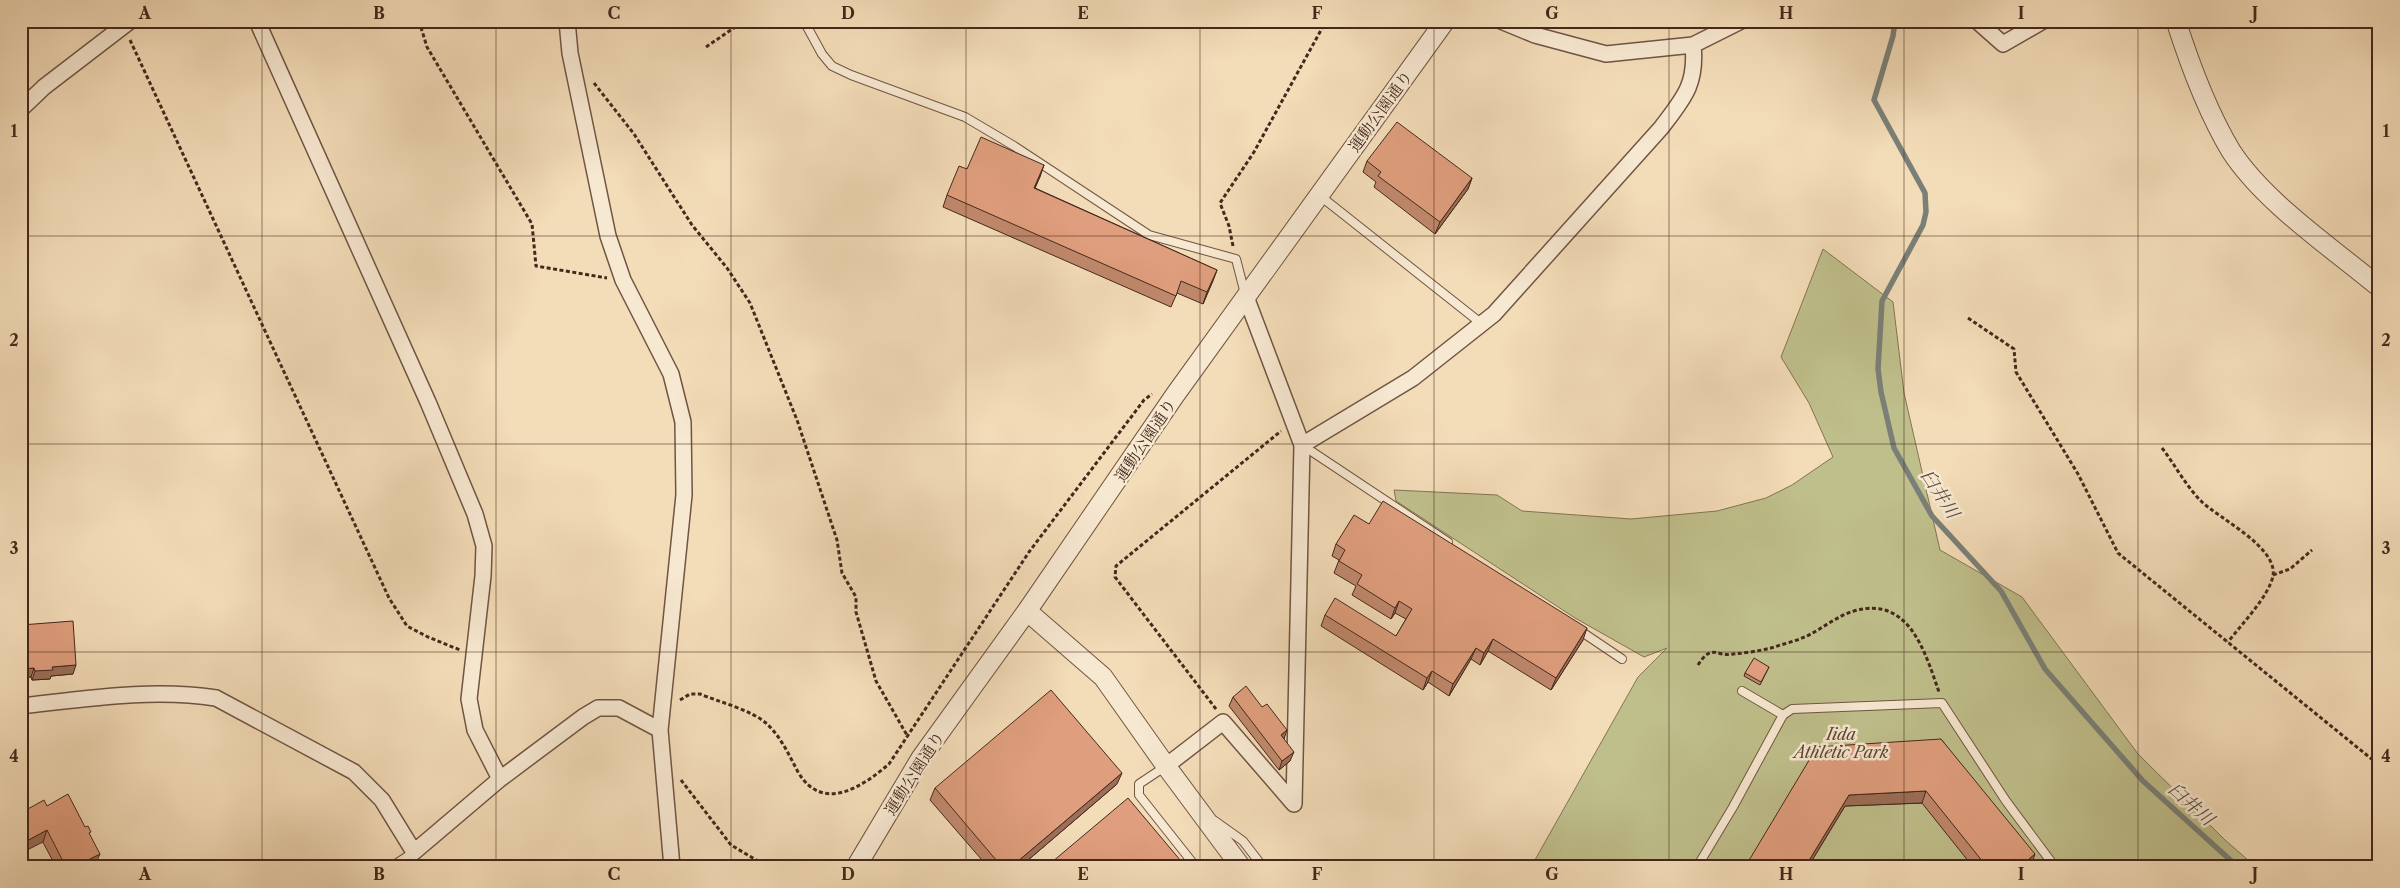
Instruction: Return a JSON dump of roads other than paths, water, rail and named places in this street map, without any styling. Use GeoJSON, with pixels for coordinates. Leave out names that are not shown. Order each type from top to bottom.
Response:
{"type":"FeatureCollection","features":[{"type":"Feature","properties":{"kind":"street"},"geometry":{"type":"LineString","coordinates":[[257,21],[428,402],[475,514],[484,546],[469,699],[475,730],[500,779]]}},
{"type":"Feature","properties":{"kind":"street"},"geometry":{"type":"LineString","coordinates":[[567,21],[570,53],[608,236],[623,280],[671,374],[682,422],[684,495],[660,730],[672,867]]}},
{"type":"Feature","properties":{"kind":"street","name":"運動公園通り"},"geometry":{"type":"LineString","coordinates":[[856,867],[921,758],[1027,611],[1175,395],[1445,21]]}},
{"type":"Feature","properties":{"kind":"street"},"geometry":{"type":"LineString","coordinates":[[1501,21],[1535,35],[1606,54],[1693,45],[1741,21]]}},
{"type":"Feature","properties":{"kind":"street"},"geometry":{"type":"LineString","coordinates":[[1977,21],[2003,44],[2043,21]]}},
{"type":"Feature","properties":{"kind":"street"},"geometry":{"type":"LineString","coordinates":[[2176,21],[2206,104],[2232,151],[2259,185],[2379,288]]}},
{"type":"Feature","properties":{"kind":"street"},"geometry":{"type":"LineString","coordinates":[[21,110],[44,87],[126,24]]}},
{"type":"Feature","properties":{"kind":"street"},"geometry":{"type":"LineString","coordinates":[[1302,445],[1413,378],[1494,314],[1660,128],[1684,97],[1695,67],[1693,45]]}},
{"type":"Feature","properties":{"kind":"street"},"geometry":{"type":"LineString","coordinates":[[1166,766],[1223,722],[1294,804],[1302,445],[1246,297]]}},
{"type":"Feature","properties":{"kind":"street"},"geometry":{"type":"LineString","coordinates":[[1027,611],[1103,677],[1241,867]]}},
{"type":"Feature","properties":{"kind":"street"},"geometry":{"type":"LineString","coordinates":[[21,706],[142,694],[191,694],[216,698],[354,772],[382,800],[414,852],[500,779],[583,717],[598,708],[619,708],[660,730]]}},
{"type":"Feature","properties":{"kind":"lane"},"geometry":{"type":"LineString","coordinates":[[804,21],[822,54],[832,66],[851,76],[965,117],[1014,146],[1149,235],[1236,259],[1246,297]]}},
{"type":"Feature","properties":{"kind":"lane"},"geometry":{"type":"LineString","coordinates":[[1319,195],[1482,324]]}},
{"type":"Feature","properties":{"kind":"lane"},"geometry":{"type":"LineString","coordinates":[[1302,445],[1458,549]]}},
{"type":"Feature","properties":{"kind":"lane"},"geometry":{"type":"LineString","coordinates":[[1573,626],[1622,659]]}},
{"type":"Feature","properties":{"kind":"lane"},"geometry":{"type":"LineString","coordinates":[[1742,691],[1783,715]]}},
{"type":"Feature","properties":{"kind":"lane"},"geometry":{"type":"LineString","coordinates":[[1697,867],[1733,808],[1783,715],[1792,709],[1942,703],[2006,801],[2055,867]]}},
{"type":"Feature","properties":{"kind":"lane"},"geometry":{"type":"LineString","coordinates":[[1166,766],[1139,784],[1139,795],[1196,867]]}},
{"type":"Feature","properties":{"kind":"lane"},"geometry":{"type":"LineString","coordinates":[[1197,808],[1243,841],[1263,867]]}},
{"type":"Feature","properties":{"kind":"lane"},"geometry":{"type":"LineString","coordinates":[[391,867],[414,852]]}},
{"type":"Feature","properties":{"kind":"waterway","name":"臼井川"},"geometry":{"type":"LineString","coordinates":[[1895,21],[1893,36],[1874,100],[1925,193],[1926,212],[1923,225],[1882,301],[1878,369],[1881,392],[1894,448],[1932,516],[2001,591],[2045,669],[2143,781],[2238,867]]}},
{"type":"Feature","properties":{"kind":"park label","name":"Iida Athletic Park"},"geometry":{"type":"Point","coordinates":[1841,743]}}]}
